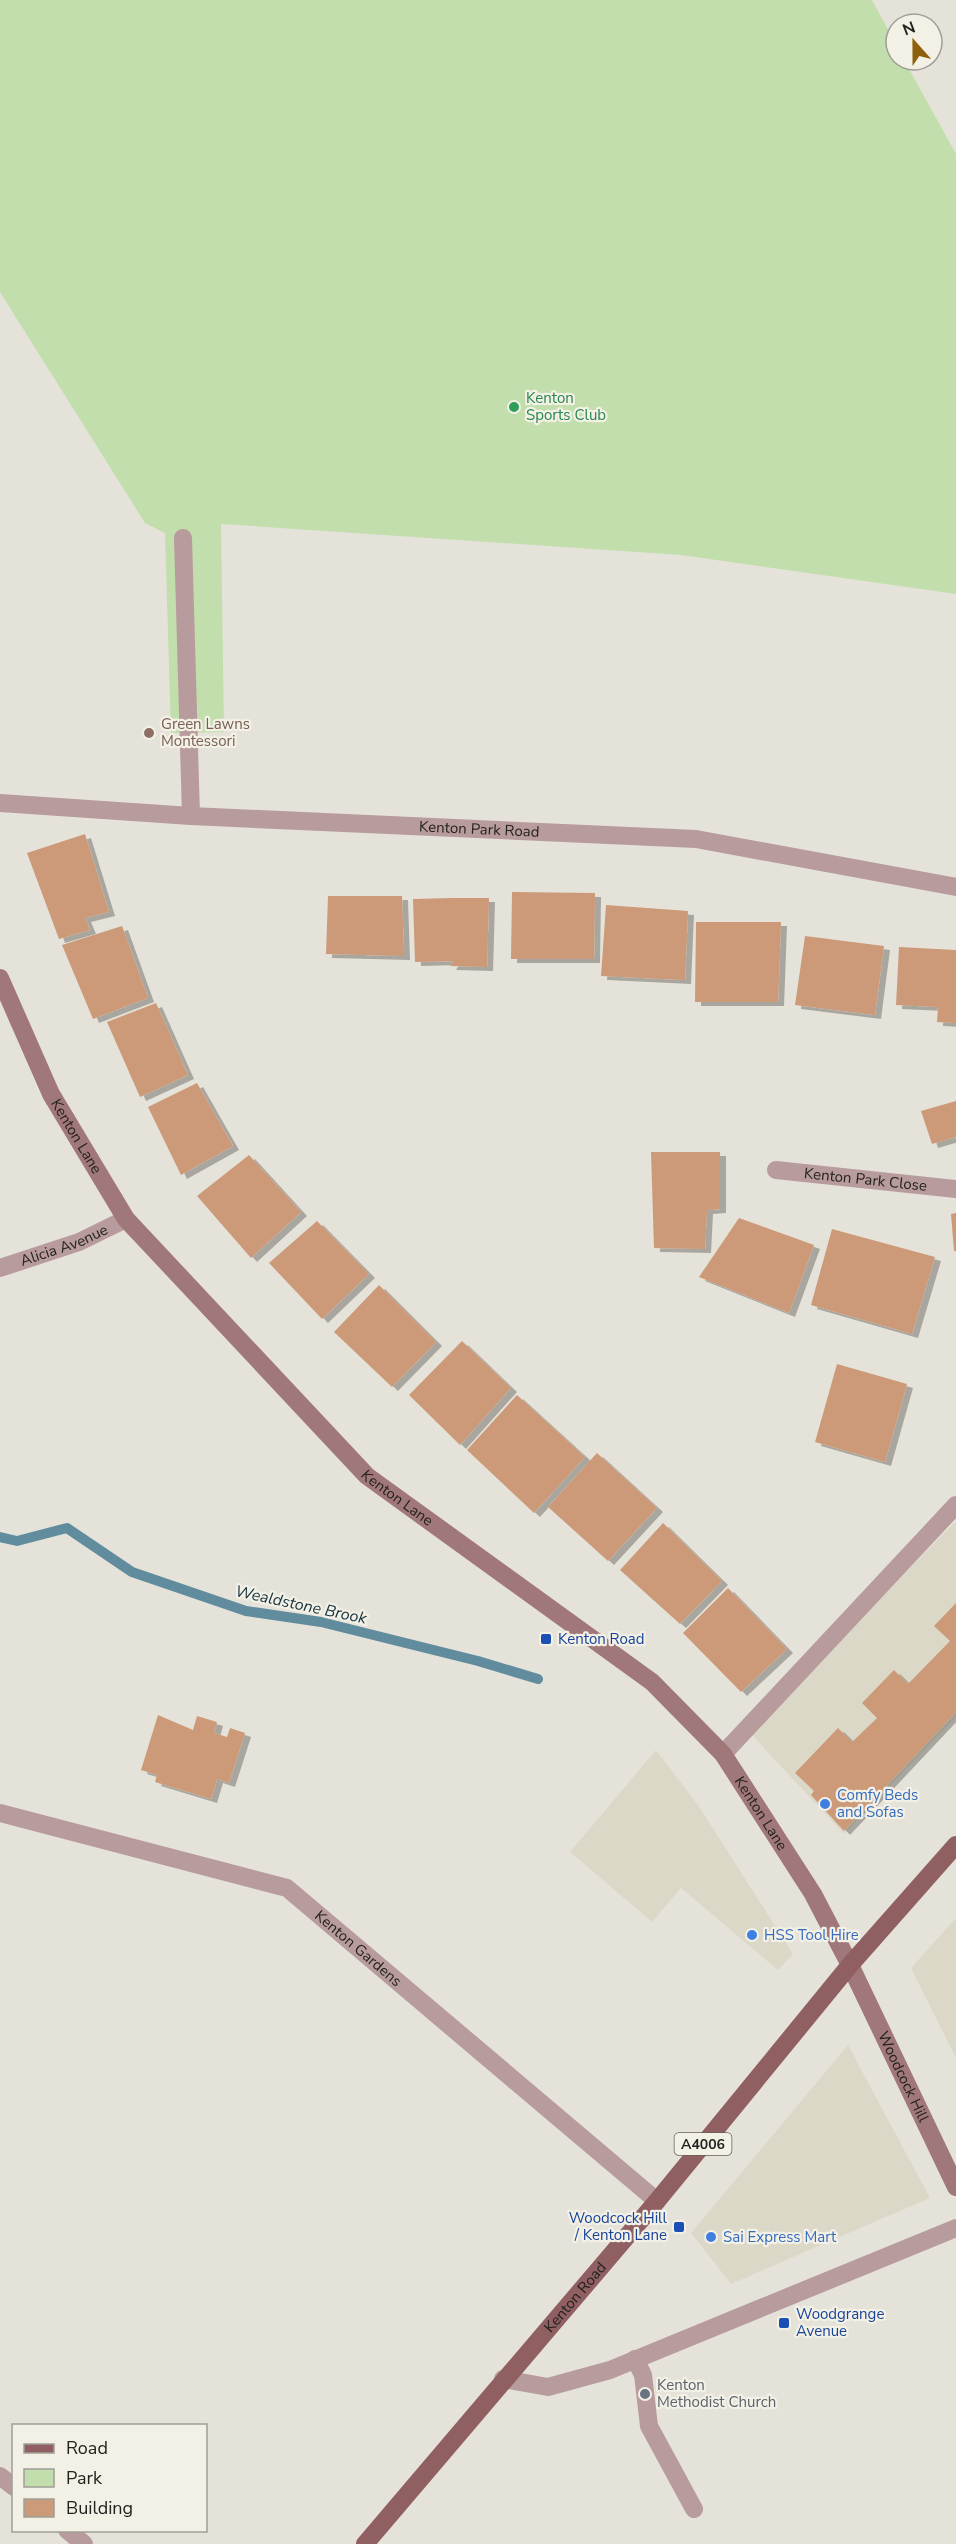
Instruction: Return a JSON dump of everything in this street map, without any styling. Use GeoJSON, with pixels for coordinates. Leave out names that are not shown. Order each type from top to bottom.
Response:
{"type":"FeatureCollection","features":[{"type":"Feature","properties":{"kind":"main road","name":"A4006"},"geometry":{"type":"LineString","coordinates":[[850,1965],[956,1845]]}},
{"type":"Feature","properties":{"kind":"main road","name":"Kenton Road"},"geometry":{"type":"LineString","coordinates":[[365,2544],[503,2379],[657,2201],[850,1965]]}},
{"type":"Feature","properties":{"kind":"street"},"geometry":{"type":"LineString","coordinates":[[183,538],[191,816]]}},
{"type":"Feature","properties":{"kind":"street","name":"Kenton Park Road"},"geometry":{"type":"LineString","coordinates":[[0,803],[191,816],[696,839],[956,887]]}},
{"type":"Feature","properties":{"kind":"street","name":"Kenton Lane"},"geometry":{"type":"LineString","coordinates":[[0,978],[51,1094],[126,1219],[367,1476],[652,1682],[723,1754],[813,1894],[850,1965]]}},
{"type":"Feature","properties":{"kind":"street","name":"Kenton Park Close"},"geometry":{"type":"LineString","coordinates":[[776,1170],[956,1189]]}},
{"type":"Feature","properties":{"kind":"street","name":"Alicia Avenue"},"geometry":{"type":"LineString","coordinates":[[0,1268],[79,1242],[126,1219]]}},
{"type":"Feature","properties":{"kind":"street"},"geometry":{"type":"LineString","coordinates":[[723,1754],[956,1505]]}},
{"type":"Feature","properties":{"kind":"street","name":"Kenton Gardens"},"geometry":{"type":"LineString","coordinates":[[0,1813],[287,1888],[657,2201]]}},
{"type":"Feature","properties":{"kind":"street","name":"Woodcock Hill"},"geometry":{"type":"LineString","coordinates":[[850,1965],[956,2187]]}},
{"type":"Feature","properties":{"kind":"street"},"geometry":{"type":"LineString","coordinates":[[503,2379],[548,2387],[610,2370],[956,2228]]}},
{"type":"Feature","properties":{"kind":"street"},"geometry":{"type":"LineString","coordinates":[[635,2359],[643,2375],[649,2426],[694,2509]]}},
{"type":"Feature","properties":{"kind":"street"},"geometry":{"type":"LineString","coordinates":[[0,2476],[12,2485]]}},
{"type":"Feature","properties":{"kind":"street"},"geometry":{"type":"LineString","coordinates":[[69,2532],[84,2544]]}},
{"type":"Feature","properties":{"kind":"shaded area"},"geometry":{"type":"Polygon","coordinates":[[[956,1521],[956,1717],[844,1834],[749,1732],[956,1521]]]}},
{"type":"Feature","properties":{"kind":"shaded area"},"geometry":{"type":"Polygon","coordinates":[[[656,1750],[698,1805],[793,1954],[778,1970],[681,1888],[652,1922],[570,1852],[656,1750]]]}},
{"type":"Feature","properties":{"kind":"shaded area"},"geometry":{"type":"Polygon","coordinates":[[[956,1918],[956,2058],[911,1968],[956,1918]]]}},
{"type":"Feature","properties":{"kind":"shaded area"},"geometry":{"type":"Polygon","coordinates":[[[848,2045],[930,2198],[731,2284],[691,2233],[848,2045]]]}},
{"type":"Feature","properties":{"kind":"green space","name":"Kenton Sports Club"},"geometry":{"type":"Polygon","coordinates":[[[0,0],[872,0],[884,22],[884,72],[911,72],[956,154],[956,594],[681,555],[221,524],[224,732],[171,733],[165,533],[145,523],[0,292],[0,0]]]}},
{"type":"Feature","properties":{"kind":"building"},"geometry":{"type":"Polygon","coordinates":[[[85,834],[109,912],[85,918],[90,930],[59,939],[27,853],[85,834]]]}},
{"type":"Feature","properties":{"kind":"building"},"geometry":{"type":"Polygon","coordinates":[[[512,892],[595,893],[594,959],[511,959],[512,892]]]}},
{"type":"Feature","properties":{"kind":"building"},"geometry":{"type":"Polygon","coordinates":[[[328,896],[402,896],[404,956],[326,954],[328,896]]]}},
{"type":"Feature","properties":{"kind":"building"},"geometry":{"type":"Polygon","coordinates":[[[489,898],[487,967],[450,966],[453,961],[415,962],[413,899],[489,898]]]}},
{"type":"Feature","properties":{"kind":"building"},"geometry":{"type":"Polygon","coordinates":[[[606,905],[688,911],[685,980],[601,976],[606,905]]]}},
{"type":"Feature","properties":{"kind":"building"},"geometry":{"type":"Polygon","coordinates":[[[696,922],[781,922],[778,1002],[695,1002],[696,922]]]}},
{"type":"Feature","properties":{"kind":"building"},"geometry":{"type":"Polygon","coordinates":[[[122,926],[148,998],[93,1019],[62,945],[122,926]]]}},
{"type":"Feature","properties":{"kind":"building"},"geometry":{"type":"Polygon","coordinates":[[[805,936],[884,946],[875,1015],[795,1005],[805,936]]]}},
{"type":"Feature","properties":{"kind":"building"},"geometry":{"type":"Polygon","coordinates":[[[899,947],[956,950],[956,1023],[937,1022],[938,1007],[896,1005],[899,947]]]}},
{"type":"Feature","properties":{"kind":"building"},"geometry":{"type":"Polygon","coordinates":[[[156,1003],[188,1075],[140,1097],[107,1022],[156,1003]]]}},
{"type":"Feature","properties":{"kind":"building"},"geometry":{"type":"Polygon","coordinates":[[[197,1083],[233,1146],[181,1175],[148,1107],[197,1083]]]}},
{"type":"Feature","properties":{"kind":"building"},"geometry":{"type":"Polygon","coordinates":[[[956,1101],[956,1137],[932,1144],[921,1111],[956,1101]]]}},
{"type":"Feature","properties":{"kind":"building"},"geometry":{"type":"Polygon","coordinates":[[[651,1152],[720,1152],[720,1209],[707,1210],[705,1249],[654,1248],[651,1152]]]}},
{"type":"Feature","properties":{"kind":"building"},"geometry":{"type":"Polygon","coordinates":[[[249,1155],[301,1212],[251,1258],[197,1196],[249,1155]]]}},
{"type":"Feature","properties":{"kind":"building"},"geometry":{"type":"Polygon","coordinates":[[[956,1213],[956,1251],[954,1251],[951,1214],[956,1213]]]}},
{"type":"Feature","properties":{"kind":"building"},"geometry":{"type":"Polygon","coordinates":[[[739,1218],[814,1245],[789,1313],[699,1277],[739,1218]]]}},
{"type":"Feature","properties":{"kind":"building"},"geometry":{"type":"Polygon","coordinates":[[[317,1221],[369,1274],[322,1319],[269,1263],[317,1221]]]}},
{"type":"Feature","properties":{"kind":"building"},"geometry":{"type":"Polygon","coordinates":[[[832,1229],[935,1257],[912,1334],[811,1305],[832,1229]]]}},
{"type":"Feature","properties":{"kind":"building"},"geometry":{"type":"Polygon","coordinates":[[[379,1285],[436,1342],[392,1387],[334,1332],[379,1285]]]}},
{"type":"Feature","properties":{"kind":"building"},"geometry":{"type":"Polygon","coordinates":[[[462,1341],[511,1388],[460,1445],[409,1395],[462,1341]]]}},
{"type":"Feature","properties":{"kind":"building"},"geometry":{"type":"Polygon","coordinates":[[[837,1364],[907,1384],[885,1462],[815,1442],[837,1364]]]}},
{"type":"Feature","properties":{"kind":"building"},"geometry":{"type":"Polygon","coordinates":[[[517,1395],[585,1457],[534,1513],[467,1450],[517,1395]]]}},
{"type":"Feature","properties":{"kind":"building"},"geometry":{"type":"Polygon","coordinates":[[[597,1453],[657,1508],[608,1561],[548,1507],[597,1453]]]}},
{"type":"Feature","properties":{"kind":"building"},"geometry":{"type":"Polygon","coordinates":[[[663,1523],[722,1581],[680,1624],[620,1570],[663,1523]]]}},
{"type":"Feature","properties":{"kind":"building"},"geometry":{"type":"Polygon","coordinates":[[[728,1588],[787,1649],[741,1692],[683,1633],[728,1588]]]}},
{"type":"Feature","properties":{"kind":"building"},"geometry":{"type":"Polygon","coordinates":[[[956,1603],[956,1712],[844,1831],[811,1795],[814,1791],[795,1773],[838,1728],[852,1742],[877,1718],[862,1703],[894,1670],[908,1684],[950,1641],[934,1626],[956,1603]]]}},
{"type":"Feature","properties":{"kind":"building"},"geometry":{"type":"Polygon","coordinates":[[[158,1715],[193,1730],[197,1716],[217,1722],[214,1733],[227,1737],[230,1728],[245,1733],[229,1783],[217,1779],[211,1799],[155,1782],[157,1775],[141,1770],[158,1715]]]}},
{"type":"Feature","properties":{"kind":"waterway","name":"Wealdstone Brook"},"geometry":{"type":"LineString","coordinates":[[0,1537],[17,1541],[67,1528],[132,1572],[246,1611],[321,1622],[478,1661],[538,1679]]}},
{"type":"Feature","properties":{"kind":"place","name":"Kenton Sports Club"},"geometry":{"type":"Point","coordinates":[514,407]}},
{"type":"Feature","properties":{"kind":"place","name":"Green Lawns Montessori"},"geometry":{"type":"Point","coordinates":[149,733]}},
{"type":"Feature","properties":{"kind":"place","name":"Kenton Road"},"geometry":{"type":"Point","coordinates":[546,1639]}},
{"type":"Feature","properties":{"kind":"place","name":"Comfy Beds and Sofas"},"geometry":{"type":"Point","coordinates":[825,1804]}},
{"type":"Feature","properties":{"kind":"place","name":"HSS Tool Hire"},"geometry":{"type":"Point","coordinates":[752,1935]}},
{"type":"Feature","properties":{"kind":"place","name":"Woodcock Hill / Kenton Lane"},"geometry":{"type":"Point","coordinates":[679,2227]}},
{"type":"Feature","properties":{"kind":"place","name":"Sai Express Mart"},"geometry":{"type":"Point","coordinates":[711,2237]}},
{"type":"Feature","properties":{"kind":"place","name":"Woodgrange Avenue"},"geometry":{"type":"Point","coordinates":[784,2323]}},
{"type":"Feature","properties":{"kind":"place","name":"Kenton Methodist Church"},"geometry":{"type":"Point","coordinates":[645,2394]}}]}
